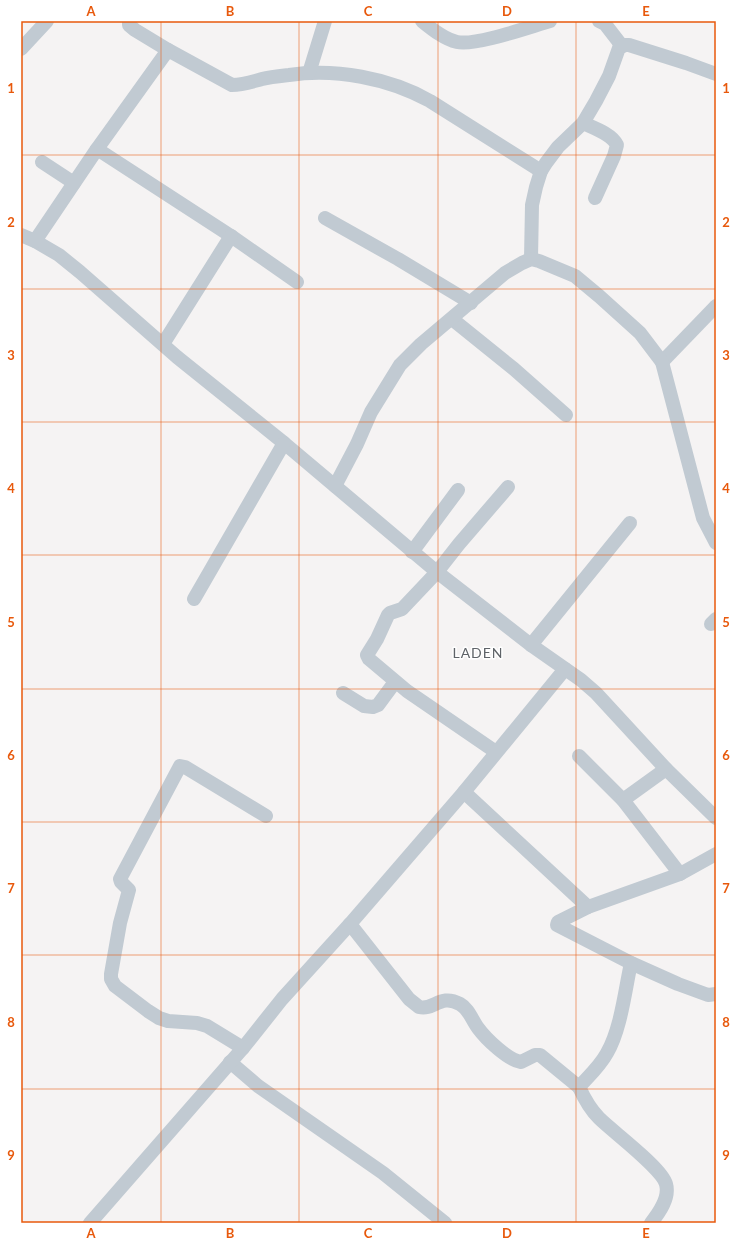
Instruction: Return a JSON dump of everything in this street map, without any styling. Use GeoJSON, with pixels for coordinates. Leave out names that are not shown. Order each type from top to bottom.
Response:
{"type":"FeatureCollection","features":[{"type":"Feature","properties":{"kind":"street"},"geometry":{"type":"LineString","coordinates":[[21,49],[47,21]]}},
{"type":"Feature","properties":{"kind":"street"},"geometry":{"type":"LineString","coordinates":[[129,21],[129,25],[135,30],[232,85],[240,85],[261,79],[290,74],[328,73],[364,78],[414,91],[541,171]]}},
{"type":"Feature","properties":{"kind":"street"},"geometry":{"type":"LineString","coordinates":[[310,73],[325,21]]}},
{"type":"Feature","properties":{"kind":"street"},"geometry":{"type":"LineString","coordinates":[[422,21],[447,38],[456,42],[467,43],[550,21]]}},
{"type":"Feature","properties":{"kind":"street"},"geometry":{"type":"LineString","coordinates":[[599,21],[604,24],[618,40],[628,45],[716,74]]}},
{"type":"Feature","properties":{"kind":"street"},"geometry":{"type":"LineString","coordinates":[[530,260],[532,204],[541,171],[558,147],[583,123],[596,101],[609,76],[617,51],[620,21]]}},
{"type":"Feature","properties":{"kind":"street"},"geometry":{"type":"LineString","coordinates":[[35,241],[97,149],[168,50]]}},
{"type":"Feature","properties":{"kind":"street"},"geometry":{"type":"LineString","coordinates":[[583,123],[610,136],[617,145],[614,156],[595,198]]}},
{"type":"Feature","properties":{"kind":"street"},"geometry":{"type":"LineString","coordinates":[[97,149],[231,236],[297,282]]}},
{"type":"Feature","properties":{"kind":"street"},"geometry":{"type":"LineString","coordinates":[[42,162],[74,183]]}},
{"type":"Feature","properties":{"kind":"street"},"geometry":{"type":"LineString","coordinates":[[325,218],[398,259],[471,303]]}},
{"type":"Feature","properties":{"kind":"street"},"geometry":{"type":"LineString","coordinates":[[21,235],[35,241],[59,255],[412,552],[532,645],[581,680],[596,693],[666,769],[716,818]]}},
{"type":"Feature","properties":{"kind":"street"},"geometry":{"type":"LineString","coordinates":[[163,344],[231,236]]}},
{"type":"Feature","properties":{"kind":"street"},"geometry":{"type":"LineString","coordinates":[[335,486],[357,444],[371,412],[400,365],[421,344],[505,273],[522,262],[530,260],[539,261],[575,276],[640,333],[662,362],[703,518],[716,543]]}},
{"type":"Feature","properties":{"kind":"street"},"geometry":{"type":"LineString","coordinates":[[662,362],[716,306]]}},
{"type":"Feature","properties":{"kind":"street"},"geometry":{"type":"LineString","coordinates":[[452,318],[514,369],[566,415]]}},
{"type":"Feature","properties":{"kind":"street"},"geometry":{"type":"LineString","coordinates":[[194,599],[284,443]]}},
{"type":"Feature","properties":{"kind":"street"},"geometry":{"type":"LineString","coordinates":[[496,752],[395,682],[369,659],[368,653],[377,639],[388,615],[402,609],[437,572],[508,487]]}},
{"type":"Feature","properties":{"kind":"street"},"geometry":{"type":"LineString","coordinates":[[412,552],[458,490]]}},
{"type":"Feature","properties":{"kind":"street"},"geometry":{"type":"LineString","coordinates":[[532,645],[630,523]]}},
{"type":"Feature","properties":{"kind":"street"},"geometry":{"type":"LineString","coordinates":[[90,1223],[243,1048],[282,999],[350,924],[464,792],[564,669]]}},
{"type":"Feature","properties":{"kind":"street"},"geometry":{"type":"LineString","coordinates":[[343,693],[364,706],[373,708],[378,705],[395,682]]}},
{"type":"Feature","properties":{"kind":"street"},"geometry":{"type":"LineString","coordinates":[[579,756],[623,800],[680,874]]}},
{"type":"Feature","properties":{"kind":"street"},"geometry":{"type":"LineString","coordinates":[[243,1048],[207,1026],[189,1022],[168,1021],[159,1018],[115,986],[111,974],[120,923],[129,890],[120,879],[180,766],[185,766],[266,816]]}},
{"type":"Feature","properties":{"kind":"street"},"geometry":{"type":"LineString","coordinates":[[623,800],[666,769]]}},
{"type":"Feature","properties":{"kind":"street"},"geometry":{"type":"LineString","coordinates":[[464,792],[588,907]]}},
{"type":"Feature","properties":{"kind":"street"},"geometry":{"type":"LineString","coordinates":[[716,854],[680,874],[588,907],[558,922],[557,925],[632,963],[678,984],[708,994],[716,994]]}},
{"type":"Feature","properties":{"kind":"street"},"geometry":{"type":"LineString","coordinates":[[350,924],[409,999],[419,1007],[426,1007],[446,1000],[459,1003],[468,1011],[478,1029],[510,1058],[523,1062],[535,1055],[540,1055],[579,1087],[587,1103],[598,1117],[653,1165],[662,1176],[666,1184],[666,1195],[662,1208],[651,1223]]}},
{"type":"Feature","properties":{"kind":"street"},"geometry":{"type":"LineString","coordinates":[[579,1087],[602,1061],[615,1035],[632,963]]}},
{"type":"Feature","properties":{"kind":"street"},"geometry":{"type":"LineString","coordinates":[[230,1062],[258,1086],[384,1173],[445,1223]]}},
{"type":"Feature","properties":{"kind":"district","name":"LADEN"},"geometry":{"type":"Point","coordinates":[478,653]}}]}
